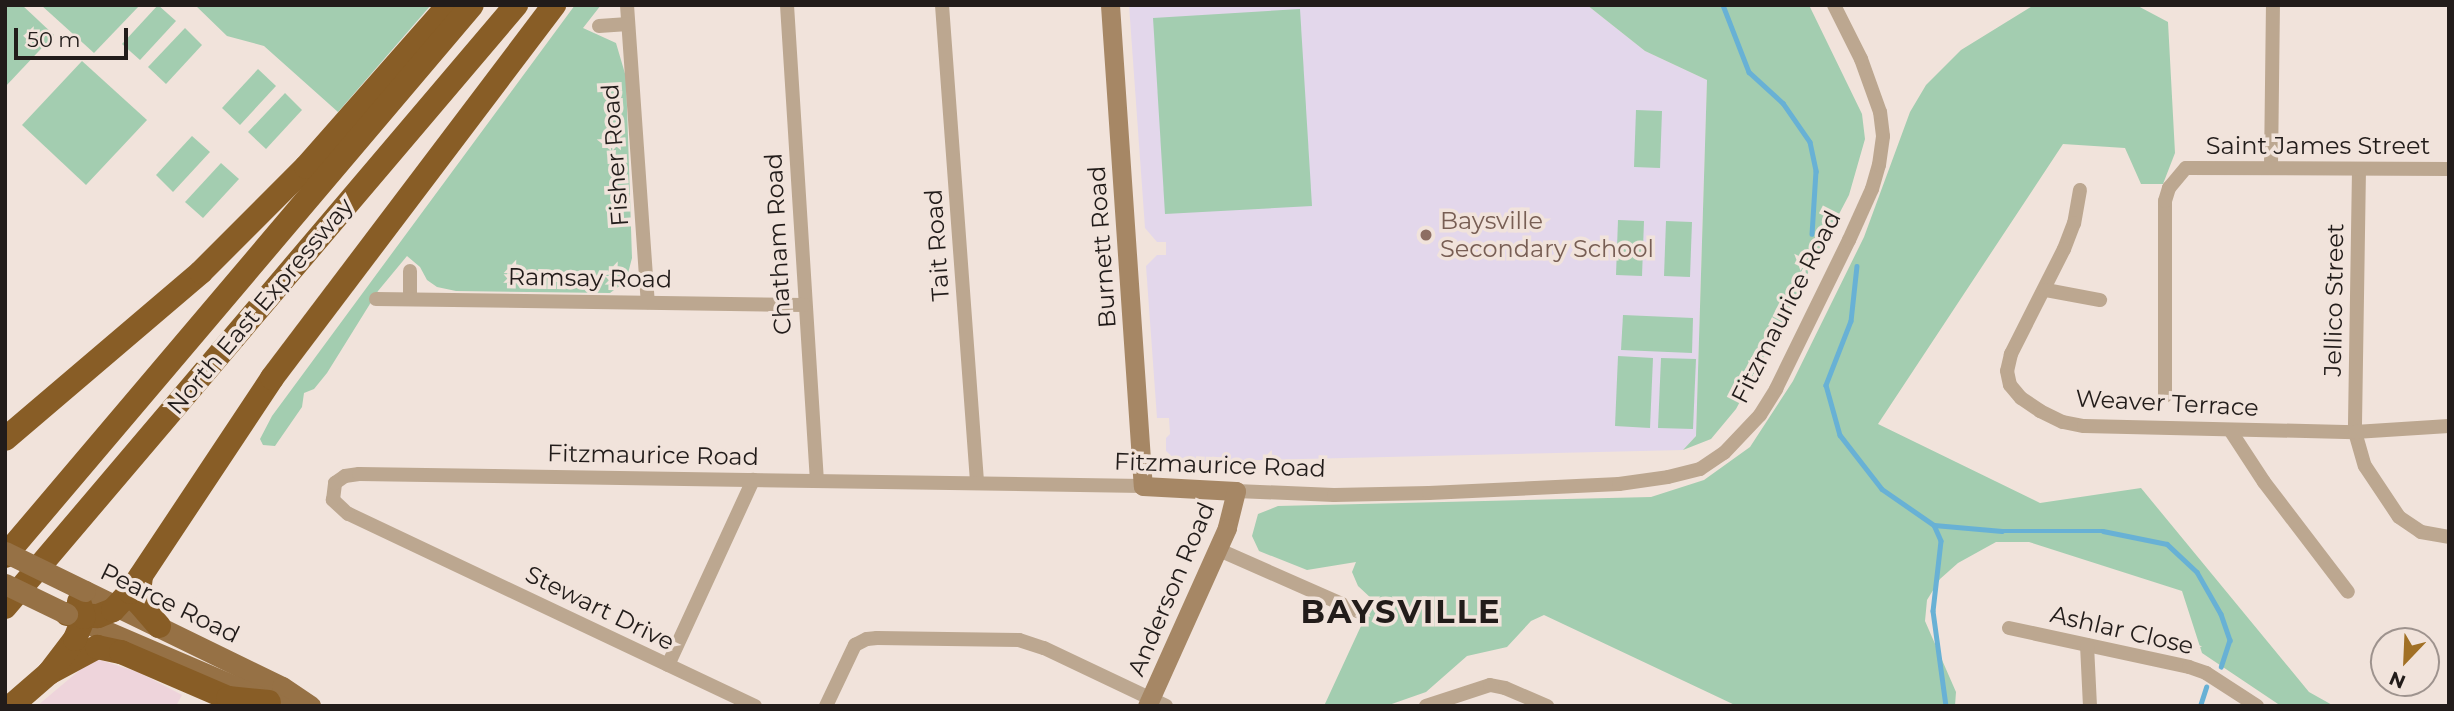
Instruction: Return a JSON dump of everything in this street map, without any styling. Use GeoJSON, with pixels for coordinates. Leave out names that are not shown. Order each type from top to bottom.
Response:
{"type":"FeatureCollection","features":[{"type":"Feature","properties":{"kind":"highway"},"geometry":{"type":"LineString","coordinates":[[5,439],[201,272],[306,167],[449,5]]}},
{"type":"Feature","properties":{"kind":"highway","name":"North East Expressway"},"geometry":{"type":"LineString","coordinates":[[5,554],[472,5]]}},
{"type":"Feature","properties":{"kind":"highway","name":"North East Expressway"},"geometry":{"type":"LineString","coordinates":[[5,607],[516,5]]}},
{"type":"Feature","properties":{"kind":"highway"},"geometry":{"type":"LineString","coordinates":[[56,577],[79,608],[98,616],[117,606],[141,575],[272,378],[554,5]]}},
{"type":"Feature","properties":{"kind":"highway"},"geometry":{"type":"LineString","coordinates":[[141,575],[138,602],[159,626]]}},
{"type":"Feature","properties":{"kind":"highway"},"geometry":{"type":"LineString","coordinates":[[49,673],[75,639],[79,608]]}},
{"type":"Feature","properties":{"kind":"highway"},"geometry":{"type":"LineString","coordinates":[[11,706],[49,673],[87,649],[97,647],[121,652],[228,698],[275,704]]}},
{"type":"Feature","properties":{"kind":"main road"},"geometry":{"type":"LineString","coordinates":[[5,554],[56,577]]}},
{"type":"Feature","properties":{"kind":"main road","name":"Pearce Road"},"geometry":{"type":"LineString","coordinates":[[5,584],[79,608],[275,704]]}},
{"type":"Feature","properties":{"kind":"main road","name":"Pearce Road"},"geometry":{"type":"LineString","coordinates":[[117,606],[282,687],[310,706]]}},
{"type":"Feature","properties":{"kind":"street","name":"Fisher Road"},"geometry":{"type":"LineString","coordinates":[[627,5],[648,302]]}},
{"type":"Feature","properties":{"kind":"street","name":"Chatham Road"},"geometry":{"type":"LineString","coordinates":[[786,5],[817,481]]}},
{"type":"Feature","properties":{"kind":"street","name":"Tait Road"},"geometry":{"type":"LineString","coordinates":[[942,5],[976,482]]}},
{"type":"Feature","properties":{"kind":"street","name":"Burnett Road"},"geometry":{"type":"LineString","coordinates":[[1110,5],[1143,486]]}},
{"type":"Feature","properties":{"kind":"street","name":"Fitzmaurice Road"},"geometry":{"type":"LineString","coordinates":[[427,550],[348,514],[333,500],[335,483],[345,476],[359,474],[976,482],[1334,495],[1429,494],[1619,484],[1700,469],[1724,453],[1760,415],[1776,390],[1849,240],[1872,189],[1879,165],[1883,136],[1880,112],[1861,59],[1834,5]]}},
{"type":"Feature","properties":{"kind":"street"},"geometry":{"type":"LineString","coordinates":[[2271,166],[2273,5]]}},
{"type":"Feature","properties":{"kind":"street"},"geometry":{"type":"LineString","coordinates":[[599,26],[628,24]]}},
{"type":"Feature","properties":{"kind":"street","name":"Saint James Street"},"geometry":{"type":"LineString","coordinates":[[2165,396],[2165,201],[2169,188],[2186,168],[2271,166],[2449,169]]}},
{"type":"Feature","properties":{"kind":"street","name":"Jellico Street"},"geometry":{"type":"LineString","coordinates":[[2359,169],[2355,432],[2365,466],[2390,506],[2421,532],[2449,537]]}},
{"type":"Feature","properties":{"kind":"street","name":"Weaver Terrace"},"geometry":{"type":"LineString","coordinates":[[2080,190],[2074,223],[2046,290],[2011,354],[2007,371],[2010,385],[2021,398],[2051,416],[2084,426],[2355,432],[2449,426]]}},
{"type":"Feature","properties":{"kind":"street"},"geometry":{"type":"LineString","coordinates":[[410,271],[410,299]]}},
{"type":"Feature","properties":{"kind":"street"},"geometry":{"type":"LineString","coordinates":[[2046,290],[2100,300]]}},
{"type":"Feature","properties":{"kind":"street","name":"Ramsay Road"},"geometry":{"type":"LineString","coordinates":[[376,299],[804,305]]}},
{"type":"Feature","properties":{"kind":"street"},"geometry":{"type":"LineString","coordinates":[[2230,430],[2264,482],[2348,592]]}},
{"type":"Feature","properties":{"kind":"street"},"geometry":{"type":"LineString","coordinates":[[668,665],[753,480]]}},
{"type":"Feature","properties":{"kind":"street","name":"Anderson Road"},"geometry":{"type":"LineString","coordinates":[[1155,703],[1233,510],[1236,491]]}},
{"type":"Feature","properties":{"kind":"street"},"geometry":{"type":"LineString","coordinates":[[1217,549],[1362,613]]}},
{"type":"Feature","properties":{"kind":"street","name":"Stewart Drive"},"geometry":{"type":"LineString","coordinates":[[427,550],[755,706]]}},
{"type":"Feature","properties":{"kind":"street","name":"Ashlar Close"},"geometry":{"type":"LineString","coordinates":[[2009,628],[2189,667],[2206,673],[2257,706]]}},
{"type":"Feature","properties":{"kind":"street"},"geometry":{"type":"LineString","coordinates":[[826,706],[850,652],[867,639],[1019,640],[1044,648],[1155,703]]}},
{"type":"Feature","properties":{"kind":"street"},"geometry":{"type":"LineString","coordinates":[[2087,645],[2090,706]]}},
{"type":"Feature","properties":{"kind":"street"},"geometry":{"type":"LineString","coordinates":[[1426,706],[1490,685],[1505,688],[1547,706]]}},
{"type":"Feature","properties":{"kind":"shaded area","name":"Baysville Secondary School"},"geometry":{"type":"Polygon","coordinates":[[[1129,5],[1587,5],[1645,51],[1707,80],[1696,436],[1683,450],[1178,462],[1166,451],[1166,438],[1170,434],[1169,418],[1157,418],[1146,266],[1157,255],[1166,255],[1166,242],[1157,242],[1145,228],[1129,5]]]}},
{"type":"Feature","properties":{"kind":"shaded area"},"geometry":{"type":"Polygon","coordinates":[[[94,658],[138,672],[182,695],[176,706],[37,706],[94,658]]]}},
{"type":"Feature","properties":{"kind":"green space"},"geometry":{"type":"Polygon","coordinates":[[[5,5],[22,5],[54,35],[5,87],[5,5]]]}},
{"type":"Feature","properties":{"kind":"green space"},"geometry":{"type":"Polygon","coordinates":[[[41,5],[140,5],[94,53],[41,5]]]}},
{"type":"Feature","properties":{"kind":"green space"},"geometry":{"type":"Polygon","coordinates":[[[158,5],[176,21],[140,60],[122,44],[158,5]]]}},
{"type":"Feature","properties":{"kind":"green space"},"geometry":{"type":"Polygon","coordinates":[[[195,5],[431,5],[338,112],[264,46],[227,36],[195,5]]]}},
{"type":"Feature","properties":{"kind":"green space"},"geometry":{"type":"Polygon","coordinates":[[[575,5],[601,5],[583,28],[616,43],[626,77],[632,258],[626,281],[610,293],[456,291],[437,287],[427,280],[420,267],[407,256],[378,291],[327,373],[314,389],[304,393],[302,407],[275,446],[263,445],[260,439],[272,416],[575,5]]]}},
{"type":"Feature","properties":{"kind":"green space"},"geometry":{"type":"Polygon","coordinates":[[[1587,5],[1809,5],[1862,114],[1865,139],[1849,195],[1774,338],[1736,409],[1711,439],[1683,450],[1696,436],[1707,80],[1645,51],[1587,5]]]}},
{"type":"Feature","properties":{"kind":"green space"},"geometry":{"type":"Polygon","coordinates":[[[2034,5],[2136,5],[2168,22],[2175,153],[2163,184],[2141,184],[2125,148],[2063,144],[1878,424],[2040,503],[2141,488],[2309,692],[2334,706],[2281,706],[2202,653],[2182,591],[2029,542],[1996,542],[1958,563],[1940,579],[1927,600],[1925,621],[1956,692],[1955,706],[1737,706],[1544,615],[1531,621],[1507,647],[1467,656],[1426,692],[1386,706],[1324,706],[1373,600],[1358,586],[1352,572],[1356,562],[1307,570],[1259,551],[1252,536],[1258,514],[1278,506],[1651,497],[1704,480],[1750,447],[1793,381],[1864,237],[1910,112],[1926,85],[1961,50],[2034,5]]]}},
{"type":"Feature","properties":{"kind":"green space"},"geometry":{"type":"Polygon","coordinates":[[[1300,9],[1312,206],[1165,214],[1153,18],[1300,9]]]}},
{"type":"Feature","properties":{"kind":"green space"},"geometry":{"type":"Polygon","coordinates":[[[185,28],[202,45],[166,84],[148,67],[185,28]]]}},
{"type":"Feature","properties":{"kind":"green space"},"geometry":{"type":"Polygon","coordinates":[[[82,61],[147,120],[86,185],[22,125],[82,61]]]}},
{"type":"Feature","properties":{"kind":"green space"},"geometry":{"type":"Polygon","coordinates":[[[258,69],[276,86],[240,125],[222,108],[258,69]]]}},
{"type":"Feature","properties":{"kind":"green space"},"geometry":{"type":"Polygon","coordinates":[[[285,93],[302,110],[266,149],[248,132],[285,93]]]}},
{"type":"Feature","properties":{"kind":"green space"},"geometry":{"type":"Polygon","coordinates":[[[1636,110],[1662,111],[1660,168],[1634,167],[1636,110]]]}},
{"type":"Feature","properties":{"kind":"green space"},"geometry":{"type":"Polygon","coordinates":[[[192,136],[210,152],[173,192],[156,175],[192,136]]]}},
{"type":"Feature","properties":{"kind":"green space"},"geometry":{"type":"Polygon","coordinates":[[[221,163],[239,179],[203,218],[185,202],[221,163]]]}},
{"type":"Feature","properties":{"kind":"green space"},"geometry":{"type":"Polygon","coordinates":[[[1618,220],[1644,221],[1642,276],[1616,275],[1618,220]]]}},
{"type":"Feature","properties":{"kind":"green space"},"geometry":{"type":"Polygon","coordinates":[[[1666,221],[1692,222],[1690,277],[1664,276],[1666,221]]]}},
{"type":"Feature","properties":{"kind":"green space"},"geometry":{"type":"Polygon","coordinates":[[[1623,315],[1693,318],[1692,353],[1621,350],[1623,315]]]}},
{"type":"Feature","properties":{"kind":"green space"},"geometry":{"type":"Polygon","coordinates":[[[1618,356],[1653,358],[1650,428],[1615,426],[1618,356]]]}},
{"type":"Feature","properties":{"kind":"green space"},"geometry":{"type":"Polygon","coordinates":[[[1661,358],[1696,359],[1693,429],[1658,428],[1661,358]]]}},
{"type":"Feature","properties":{"kind":"waterway"},"geometry":{"type":"LineString","coordinates":[[1723,5],[1749,72],[1783,103],[1810,142],[1816,171],[1812,234]]}},
{"type":"Feature","properties":{"kind":"waterway"},"geometry":{"type":"LineString","coordinates":[[1857,266],[1851,321],[1826,385],[1840,435],[1882,489],[1934,525],[2002,531],[2103,531],[2167,544],[2197,572],[2221,614],[2230,640],[2221,667]]}},
{"type":"Feature","properties":{"kind":"waterway"},"geometry":{"type":"LineString","coordinates":[[1934,525],[1941,541],[1933,611],[1946,706]]}},
{"type":"Feature","properties":{"kind":"waterway"},"geometry":{"type":"LineString","coordinates":[[2200,706],[2206,687]]}},
{"type":"Feature","properties":{"kind":"place","name":"Baysville Secondary School"},"geometry":{"type":"Point","coordinates":[1426,235]}},
{"type":"Feature","properties":{"kind":"district","name":"BAYSVILLE"},"geometry":{"type":"Point","coordinates":[1401,612]}}]}
